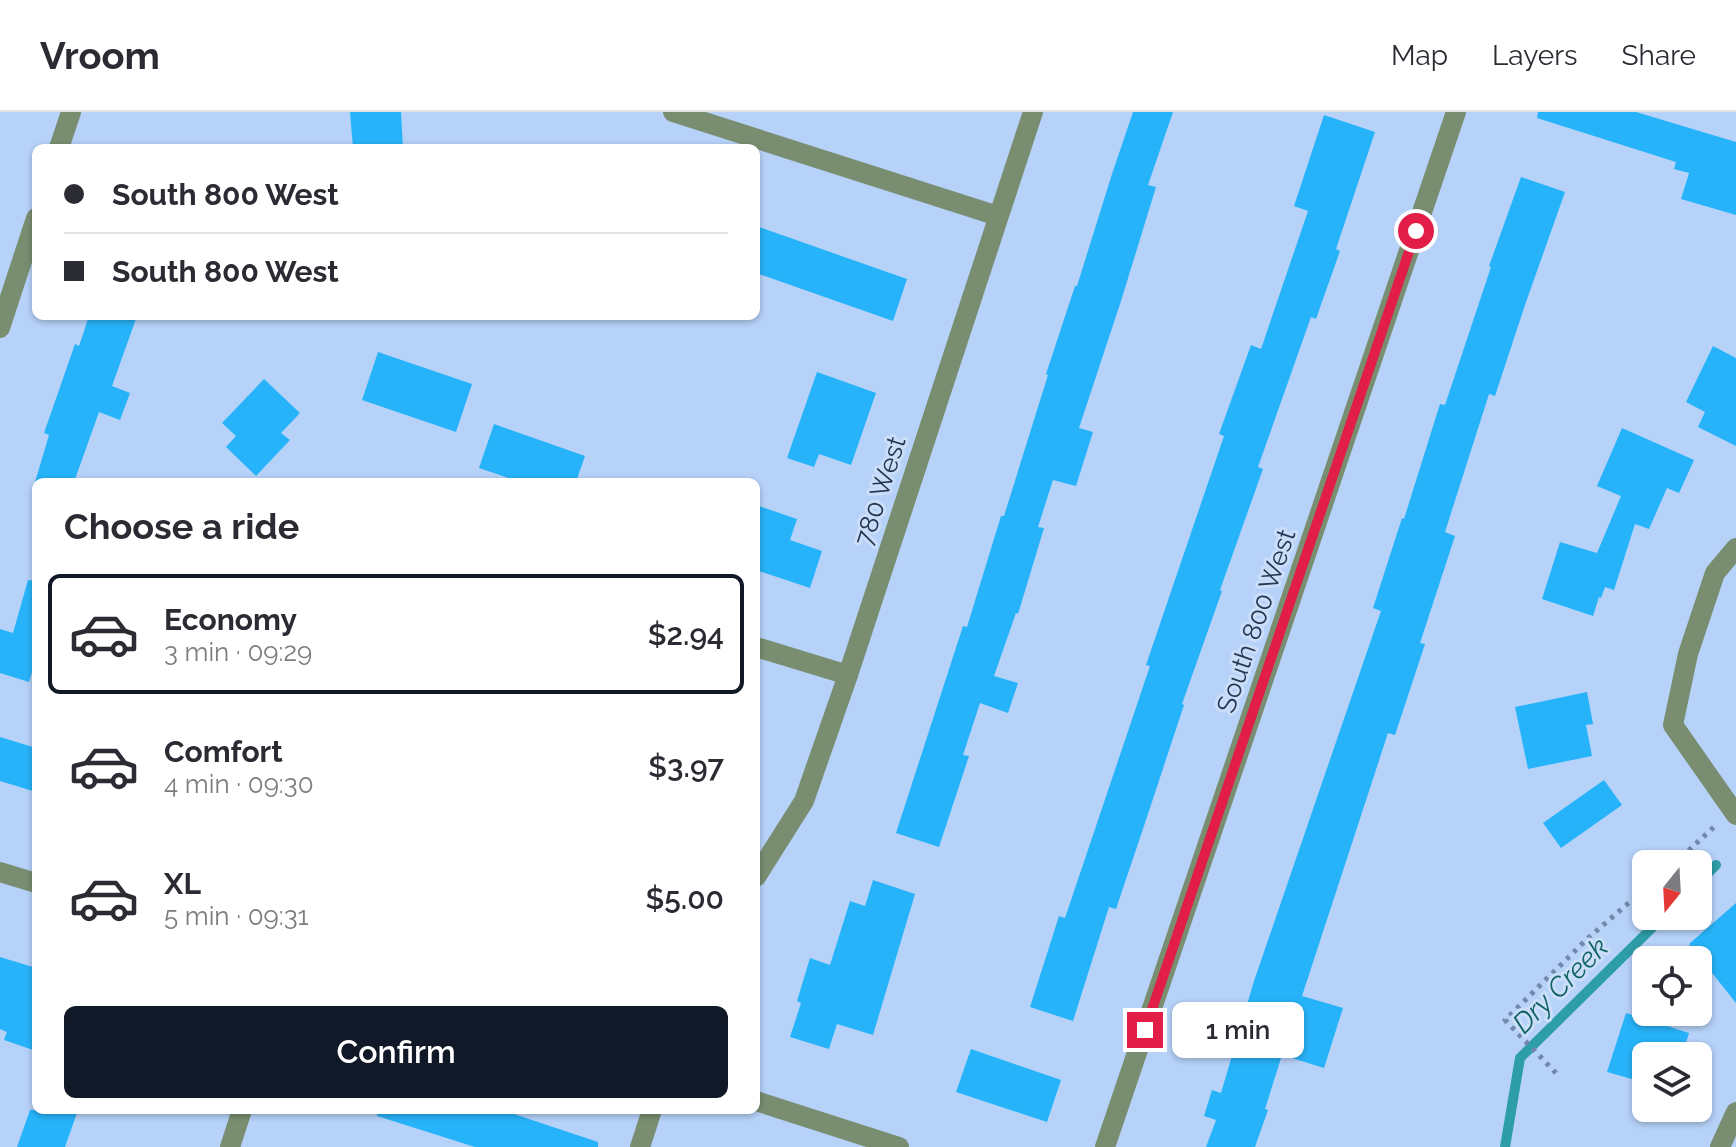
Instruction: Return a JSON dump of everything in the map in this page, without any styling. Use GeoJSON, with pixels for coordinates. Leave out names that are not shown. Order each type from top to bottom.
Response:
{"type":"FeatureCollection","features":[{"type":"Feature","properties":{"kind":"street"},"geometry":{"type":"LineString","coordinates":[[60,144],[71,112]]}},
{"type":"Feature","properties":{"kind":"street"},"geometry":{"type":"LineString","coordinates":[[673,112],[998,216]]}},
{"type":"Feature","properties":{"kind":"street","name":"780 West"},"geometry":{"type":"LineString","coordinates":[[760,871],[804,801],[1033,112]]}},
{"type":"Feature","properties":{"kind":"street","name":"South 800 West"},"geometry":{"type":"LineString","coordinates":[[1105,1147],[1456,112]]}},
{"type":"Feature","properties":{"kind":"street"},"geometry":{"type":"LineString","coordinates":[[0,328],[32,230]]}},
{"type":"Feature","properties":{"kind":"street"},"geometry":{"type":"LineString","coordinates":[[1734,812],[1673,725],[1688,654],[1715,573],[1736,548]]}},
{"type":"Feature","properties":{"kind":"street"},"geometry":{"type":"LineString","coordinates":[[760,648],[848,675]]}},
{"type":"Feature","properties":{"kind":"street"},"geometry":{"type":"LineString","coordinates":[[0,872],[32,882]]}},
{"type":"Feature","properties":{"kind":"street"},"geometry":{"type":"LineString","coordinates":[[760,1102],[899,1147]]}},
{"type":"Feature","properties":{"kind":"street"},"geometry":{"type":"LineString","coordinates":[[1721,1144],[1736,1112]]}},
{"type":"Feature","properties":{"kind":"street"},"geometry":{"type":"LineString","coordinates":[[230,1147],[241,1114]]}},
{"type":"Feature","properties":{"kind":"street"},"geometry":{"type":"LineString","coordinates":[[640,1147],[651,1114]]}},
{"type":"Feature","properties":{"kind":"path"},"geometry":{"type":"LineString","coordinates":[[1690,850],[1734,812]]}},
{"type":"Feature","properties":{"kind":"path"},"geometry":{"type":"LineString","coordinates":[[1556,1073],[1505,1020],[1587,939],[1632,900]]}},
{"type":"Feature","properties":{"kind":"building"},"geometry":{"type":"Polygon","coordinates":[[[350,112],[401,112],[403,144],[353,144],[350,112]]]}},
{"type":"Feature","properties":{"kind":"building"},"geometry":{"type":"Polygon","coordinates":[[[1133,112],[1173,112],[1148,185],[1156,187],[1079,428],[1093,432],[1076,486],[1053,480],[1038,527],[1044,528],[1018,614],[994,676],[1018,683],[1008,713],[980,703],[963,755],[969,756],[939,847],[896,833],[963,626],[967,627],[1001,516],[1004,516],[1046,374],[1133,112]]]}},
{"type":"Feature","properties":{"kind":"building"},"geometry":{"type":"Polygon","coordinates":[[[1538,112],[1636,112],[1736,142],[1736,215],[1681,199],[1689,173],[1674,169],[1676,162],[1537,118],[1538,112]]]}},
{"type":"Feature","properties":{"kind":"building"},"geometry":{"type":"Polygon","coordinates":[[[1324,115],[1375,132],[1336,249],[1340,251],[1316,319],[1311,317],[1258,467],[1263,469],[1182,704],[1146,820],[1116,909],[1109,907],[1073,1021],[1030,1007],[1059,916],[1065,918],[1150,666],[1146,665],[1224,436],[1219,434],[1251,345],[1261,349],[1308,211],[1294,206],[1324,115]]]}},
{"type":"Feature","properties":{"kind":"building"},"geometry":{"type":"Polygon","coordinates":[[[1521,177],[1565,192],[1495,396],[1489,394],[1445,532],[1455,536],[1420,643],[1425,644],[1395,735],[1388,733],[1302,996],[1343,1008],[1324,1068],[1282,1055],[1255,1147],[1206,1147],[1216,1120],[1204,1116],[1212,1090],[1221,1093],[1254,981],[1381,611],[1373,608],[1402,518],[1440,404],[1445,405],[1521,177]]]}},
{"type":"Feature","properties":{"kind":"building"},"geometry":{"type":"Polygon","coordinates":[[[760,227],[907,279],[893,321],[760,274],[760,227]]]}},
{"type":"Feature","properties":{"kind":"building"},"geometry":{"type":"Polygon","coordinates":[[[88,320],[136,320],[112,386],[130,393],[120,420],[99,412],[75,478],[36,478],[49,435],[44,433],[75,344],[79,346],[88,320]]]}},
{"type":"Feature","properties":{"kind":"building"},"geometry":{"type":"Polygon","coordinates":[[[1713,346],[1736,358],[1736,446],[1698,427],[1705,412],[1686,402],[1713,346]]]}},
{"type":"Feature","properties":{"kind":"building"},"geometry":{"type":"Polygon","coordinates":[[[378,352],[472,384],[456,432],[362,400],[378,352]]]}},
{"type":"Feature","properties":{"kind":"building"},"geometry":{"type":"Polygon","coordinates":[[[817,372],[876,393],[851,465],[819,454],[814,467],[787,458],[817,372]]]}},
{"type":"Feature","properties":{"kind":"building"},"geometry":{"type":"Polygon","coordinates":[[[264,379],[300,413],[281,433],[290,440],[256,476],[226,447],[236,436],[222,423],[264,379]]]}},
{"type":"Feature","properties":{"kind":"building"},"geometry":{"type":"Polygon","coordinates":[[[494,424],[585,456],[577,478],[508,478],[479,468],[494,424]]]}},
{"type":"Feature","properties":{"kind":"building"},"geometry":{"type":"Polygon","coordinates":[[[1622,428],[1694,460],[1679,493],[1667,488],[1649,529],[1635,524],[1614,590],[1605,587],[1593,616],[1542,599],[1560,542],[1597,553],[1621,496],[1597,486],[1622,428]]]}},
{"type":"Feature","properties":{"kind":"building"},"geometry":{"type":"Polygon","coordinates":[[[760,506],[797,519],[790,540],[822,551],[810,588],[760,571],[760,506]]]}},
{"type":"Feature","properties":{"kind":"building"},"geometry":{"type":"Polygon","coordinates":[[[28,580],[32,580],[32,672],[29,682],[0,673],[0,629],[13,633],[28,580]]]}},
{"type":"Feature","properties":{"kind":"building"},"geometry":{"type":"Polygon","coordinates":[[[1587,692],[1593,724],[1586,725],[1592,756],[1528,769],[1515,707],[1587,692]]]}},
{"type":"Feature","properties":{"kind":"building"},"geometry":{"type":"Polygon","coordinates":[[[0,737],[32,747],[32,791],[0,781],[0,737]]]}},
{"type":"Feature","properties":{"kind":"building"},"geometry":{"type":"Polygon","coordinates":[[[1604,780],[1622,805],[1561,848],[1543,823],[1604,780]]]}},
{"type":"Feature","properties":{"kind":"building"},"geometry":{"type":"Polygon","coordinates":[[[873,880],[915,894],[873,1035],[837,1024],[829,1049],[790,1037],[810,958],[830,965],[850,901],[865,906],[873,880]]]}},
{"type":"Feature","properties":{"kind":"building"},"geometry":{"type":"Polygon","coordinates":[[[1736,903],[1736,1003],[1712,973],[1712,946],[1689,944],[1705,930],[1712,930],[1712,924],[1736,903]]]}},
{"type":"Feature","properties":{"kind":"building"},"geometry":{"type":"Polygon","coordinates":[[[0,957],[32,967],[32,1050],[4,1040],[7,1032],[0,1029],[0,957]]]}},
{"type":"Feature","properties":{"kind":"building"},"geometry":{"type":"Polygon","coordinates":[[[1626,1013],[1632,1015],[1632,1026],[1667,1026],[1689,1033],[1686,1042],[1632,1042],[1632,1079],[1607,1072],[1626,1013]]]}},
{"type":"Feature","properties":{"kind":"building"},"geometry":{"type":"Polygon","coordinates":[[[971,1049],[1061,1080],[1047,1122],[956,1092],[971,1049]]]}},
{"type":"Feature","properties":{"kind":"building"},"geometry":{"type":"Polygon","coordinates":[[[30,1110],[32,1114],[77,1114],[65,1147],[17,1147],[30,1110]]]}},
{"type":"Feature","properties":{"kind":"building"},"geometry":{"type":"Polygon","coordinates":[[[514,1114],[598,1142],[598,1147],[475,1147],[377,1116],[514,1114]]]}},
{"type":"Feature","properties":{"kind":"waterway","name":"Dry Creek"},"geometry":{"type":"LineString","coordinates":[[1712,869],[1716,865]]}},
{"type":"Feature","properties":{"kind":"waterway","name":"Dry Creek"},"geometry":{"type":"LineString","coordinates":[[1505,1147],[1520,1058],[1650,930]]}},
{"type":"Feature","properties":{"kind":"route"},"geometry":{"type":"LineString","coordinates":[[1145,1030],[1416,231]]}}]}
